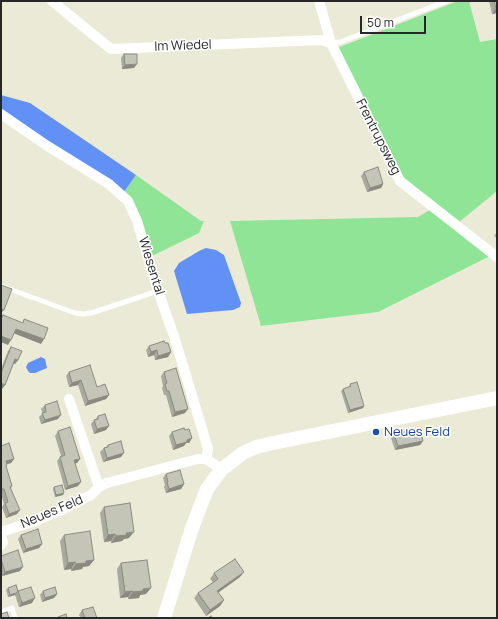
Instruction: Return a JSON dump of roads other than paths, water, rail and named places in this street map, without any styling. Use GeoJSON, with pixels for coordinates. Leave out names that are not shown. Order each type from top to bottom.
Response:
{"type":"FeatureCollection","features":[{"type":"Feature","properties":{"kind":"main road"},"geometry":{"type":"LineString","coordinates":[[164,618],[202,500],[210,484],[221,470],[243,453],[264,445],[497,398]]}},
{"type":"Feature","properties":{"kind":"street","name":"Im Wiedel"},"geometry":{"type":"LineString","coordinates":[[52,1],[111,49],[320,40],[331,43]]}},
{"type":"Feature","properties":{"kind":"street","name":"Frentrupsweg"},"geometry":{"type":"LineString","coordinates":[[319,1],[331,43],[400,181],[497,257]]}},
{"type":"Feature","properties":{"kind":"street","name":"Wiesental"},"geometry":{"type":"LineString","coordinates":[[1,114],[46,145],[109,184],[128,201],[137,221],[158,291],[174,336],[208,449],[206,459]]}},
{"type":"Feature","properties":{"kind":"street"},"geometry":{"type":"LineString","coordinates":[[69,399],[99,486]]}},
{"type":"Feature","properties":{"kind":"street","name":"Neues Feld"},"geometry":{"type":"LineString","coordinates":[[1,532],[38,520],[64,509],[91,495],[99,486],[107,482],[198,459],[206,459]]}},
{"type":"Feature","properties":{"kind":"street"},"geometry":{"type":"LineString","coordinates":[[206,459],[221,470]]}},
{"type":"Feature","properties":{"kind":"street"},"geometry":{"type":"LineString","coordinates":[[1,536],[3,542],[1,545]]}},
{"type":"Feature","properties":{"kind":"lane"},"geometry":{"type":"LineString","coordinates":[[331,43],[340,42],[447,1]]}},
{"type":"Feature","properties":{"kind":"lane"},"geometry":{"type":"LineString","coordinates":[[1,286],[75,313],[83,314],[91,313],[158,291]]}},
{"type":"Feature","properties":{"kind":"lane"},"geometry":{"type":"LineString","coordinates":[[1,612],[12,608],[15,618]]}},
{"type":"Feature","properties":{"kind":"water"},"geometry":{"type":"Polygon","coordinates":[[[1,95],[30,103],[136,175],[124,192],[1,109],[1,95]]]}},
{"type":"Feature","properties":{"kind":"water"},"geometry":{"type":"Polygon","coordinates":[[[206,248],[216,250],[224,255],[241,303],[240,307],[233,310],[187,314],[174,271],[179,263],[206,248]]]}},
{"type":"Feature","properties":{"kind":"water"},"geometry":{"type":"Polygon","coordinates":[[[41,357],[45,359],[47,368],[35,373],[30,373],[26,367],[28,363],[41,357]]]}},
{"type":"Feature","properties":{"kind":"place","name":"Neues Feld"},"geometry":{"type":"Point","coordinates":[376,432]}}]}
